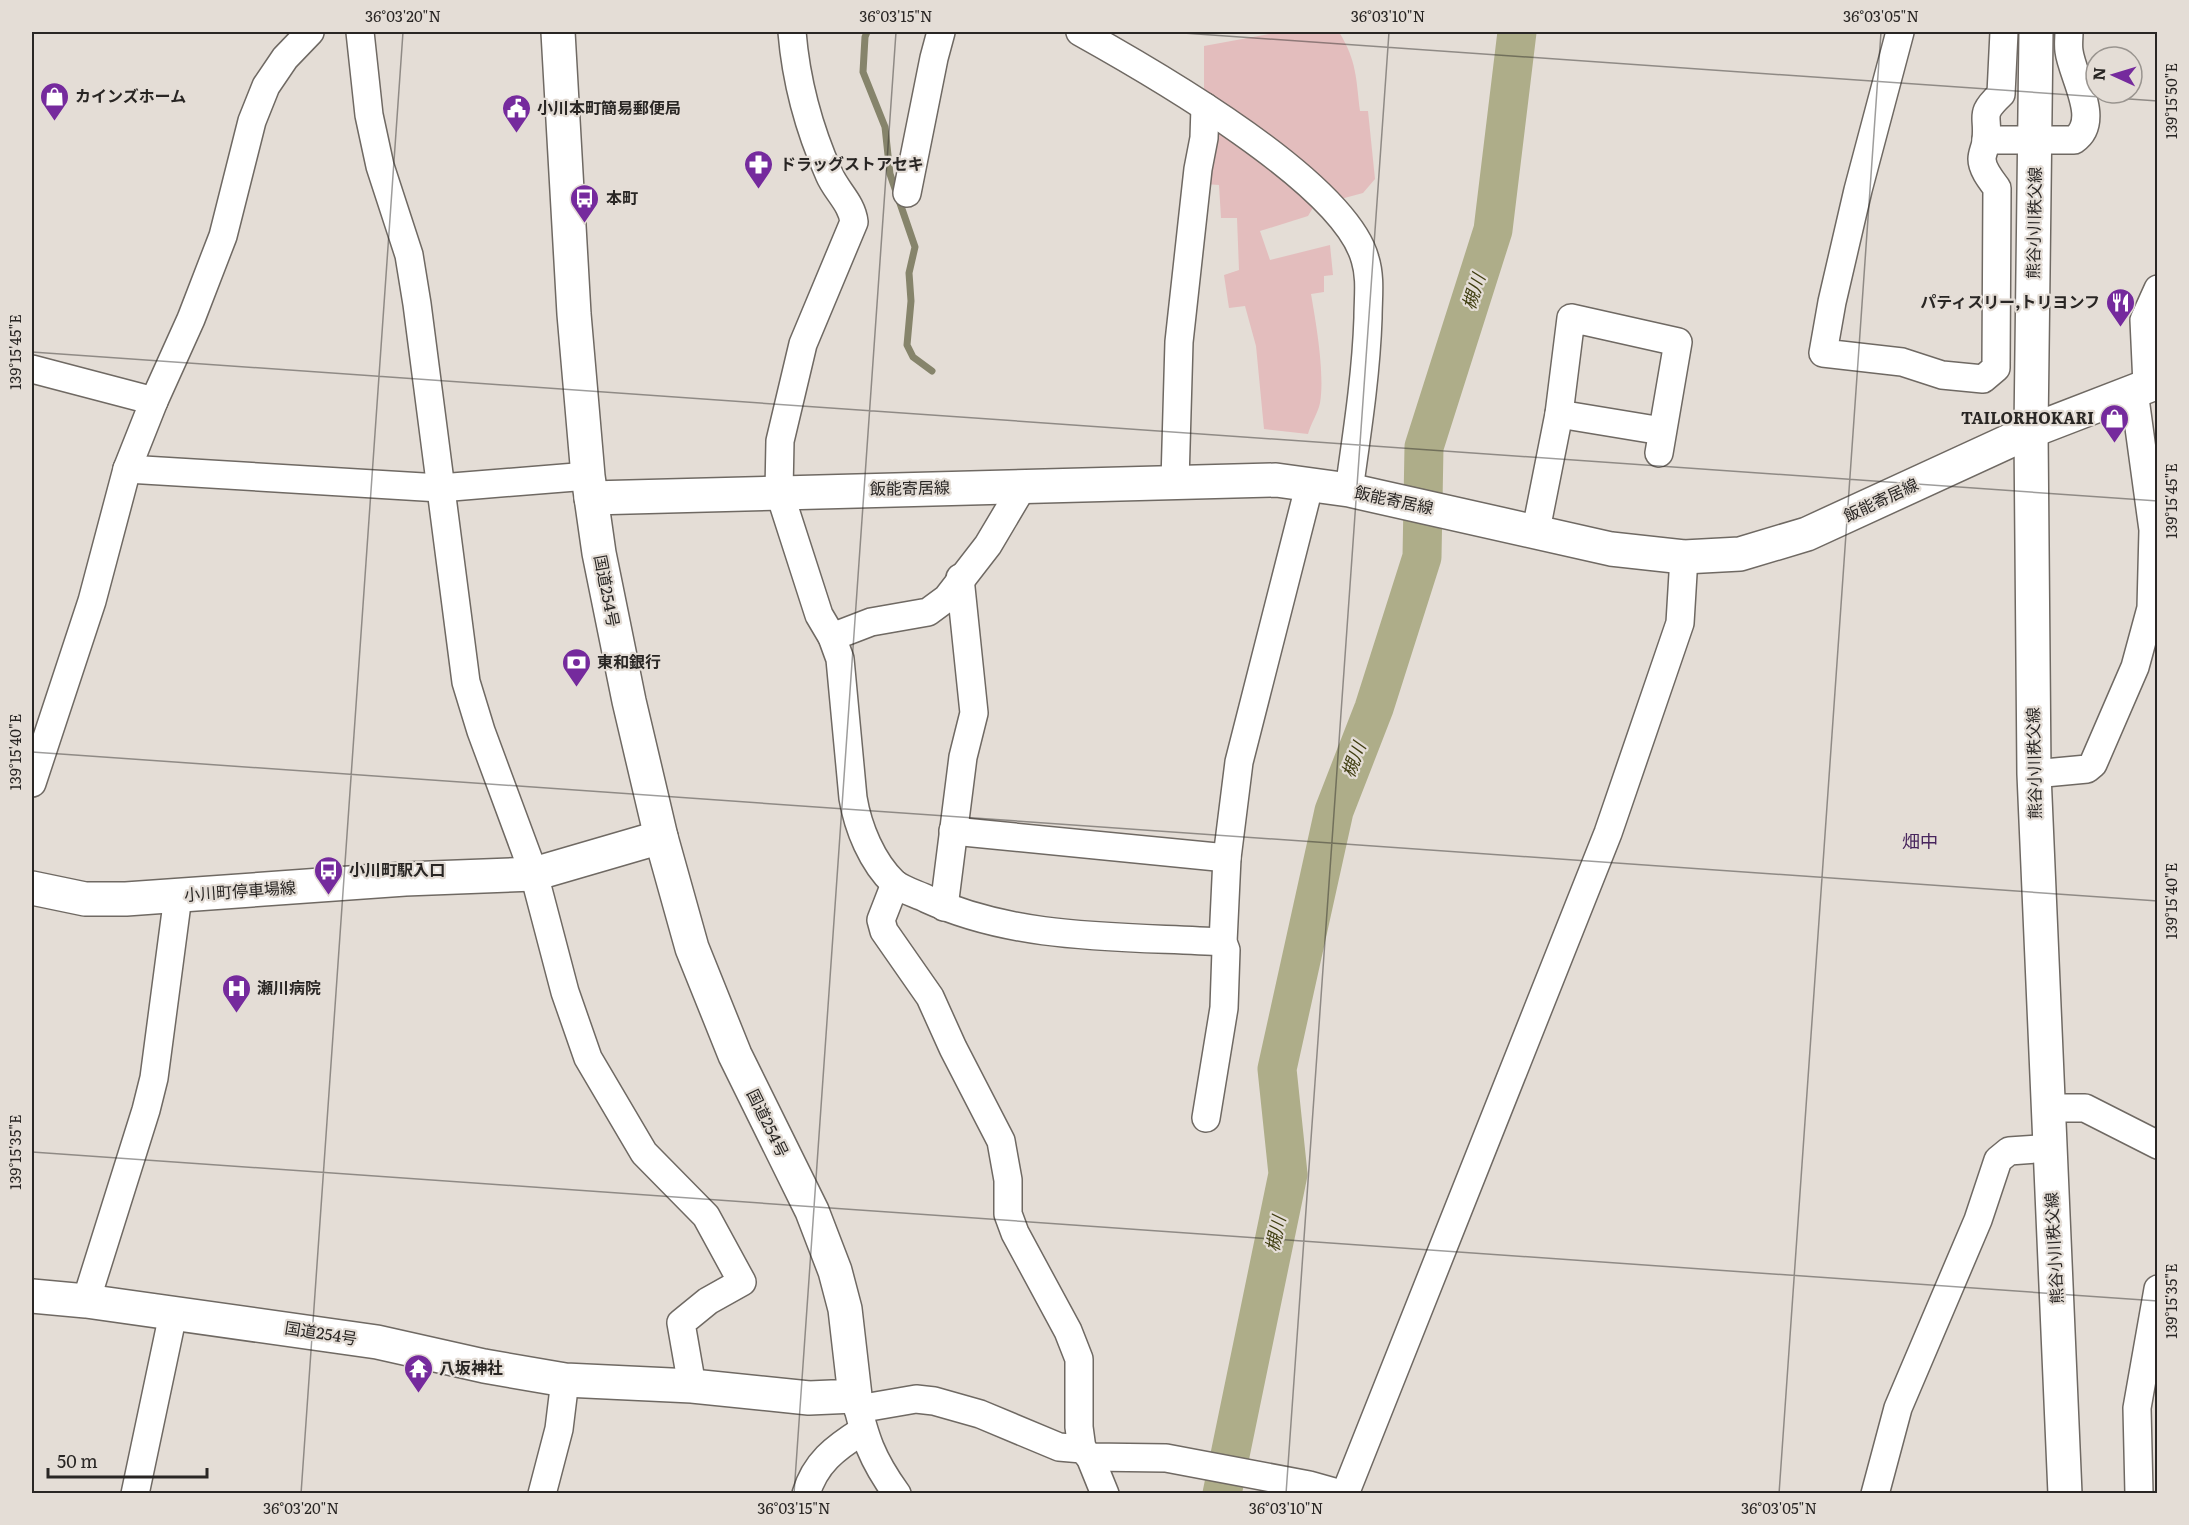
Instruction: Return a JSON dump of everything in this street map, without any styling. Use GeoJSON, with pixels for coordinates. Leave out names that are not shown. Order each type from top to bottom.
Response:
{"type":"FeatureCollection","features":[{"type":"Feature","properties":{"kind":"main road","name":"国道254号"},"geometry":{"type":"LineString","coordinates":[[32,1296],[86,1301],[377,1342],[483,1366],[565,1380],[692,1386],[809,1398],[858,1412],[845,1309],[825,1240],[735,1055],[692,948],[661,837],[626,690],[589,487],[574,314],[558,32]]}},
{"type":"Feature","properties":{"kind":"main road","name":"熊谷小川秩父線"},"geometry":{"type":"LineString","coordinates":[[2036,32],[2031,431],[2034,774],[2065,1494]]}},
{"type":"Feature","properties":{"kind":"main road","name":"飯能寄居線"},"geometry":{"type":"LineString","coordinates":[[589,487],[779,491],[1232,480],[1310,483],[1536,530],[1611,549],[1684,557],[1740,554],[1807,534],[2031,431],[2146,386]]}},
{"type":"Feature","properties":{"kind":"main road","name":"小川町停車場線"},"geometry":{"type":"LineString","coordinates":[[32,888],[85,899],[178,896],[405,879],[534,874],[661,837]]}},
{"type":"Feature","properties":{"kind":"street"},"geometry":{"type":"LineString","coordinates":[[32,783],[92,601],[127,469],[154,401],[191,319],[223,236],[252,122],[266,86],[285,58],[310,32]]}},
{"type":"Feature","properties":{"kind":"street"},"geometry":{"type":"LineString","coordinates":[[360,32],[369,115],[378,156],[411,265],[466,682],[484,740],[534,874],[565,992],[588,1058],[644,1153],[706,1216],[742,1282],[708,1301],[681,1323],[692,1386]]}},
{"type":"Feature","properties":{"kind":"street"},"geometry":{"type":"LineString","coordinates":[[792,32],[795,68],[813,132],[830,176],[853,213],[854,222],[803,344],[780,441],[779,491],[819,615],[832,637],[840,659],[849,736],[849,768],[856,820],[867,844],[895,884],[944,907],[1031,931],[1223,942]]}},
{"type":"Feature","properties":{"kind":"street"},"geometry":{"type":"LineString","coordinates":[[908,193],[941,32]]}},
{"type":"Feature","properties":{"kind":"street"},"geometry":{"type":"LineString","coordinates":[[1080,32],[1243,132],[1311,187],[1335,210],[1354,234],[1365,257],[1369,279],[1360,492]]}},
{"type":"Feature","properties":{"kind":"street"},"geometry":{"type":"LineString","coordinates":[[1900,32],[1858,190],[1832,302],[1823,353],[1902,362],[1942,375],[1983,379],[1996,368],[1997,188],[1988,176],[1982,159],[1986,140],[1984,116],[1988,106],[2001,94],[2004,32]]}},
{"type":"Feature","properties":{"kind":"street"},"geometry":{"type":"LineString","coordinates":[[1986,140],[2074,140],[2080,136],[2085,127],[2086,112],[2069,51],[2069,32]]}},
{"type":"Feature","properties":{"kind":"street"},"geometry":{"type":"LineString","coordinates":[[1175,481],[1179,342],[1198,169],[1204,138],[1205,107]]}},
{"type":"Feature","properties":{"kind":"street"},"geometry":{"type":"LineString","coordinates":[[2034,774],[2087,770],[2093,764],[2135,667],[2148,618],[2153,530],[2145,320],[2157,288]]}},
{"type":"Feature","properties":{"kind":"street"},"geometry":{"type":"LineString","coordinates":[[1536,530],[1559,414],[1571,318],[1678,342],[1661,442],[1559,414]]}},
{"type":"Feature","properties":{"kind":"street"},"geometry":{"type":"LineString","coordinates":[[32,369],[154,401]]}},
{"type":"Feature","properties":{"kind":"street"},"geometry":{"type":"LineString","coordinates":[[127,469],[440,488],[589,487]]}},
{"type":"Feature","properties":{"kind":"street"},"geometry":{"type":"LineString","coordinates":[[1206,1118],[1224,1008],[1226,950],[1223,942],[1227,858],[1239,762],[1310,483]]}},
{"type":"Feature","properties":{"kind":"street"},"geometry":{"type":"LineString","coordinates":[[832,637],[871,622],[928,612],[946,598],[988,545],[1023,486]]}},
{"type":"Feature","properties":{"kind":"street"},"geometry":{"type":"LineString","coordinates":[[806,1494],[812,1474],[840,1445],[858,1412],[916,1398],[980,1414],[1059,1447],[1086,1453],[1166,1458],[1343,1494],[1608,833],[1680,623],[1684,557]]}},
{"type":"Feature","properties":{"kind":"street"},"geometry":{"type":"LineString","coordinates":[[944,907],[963,757],[974,713],[960,578]]}},
{"type":"Feature","properties":{"kind":"street"},"geometry":{"type":"LineString","coordinates":[[953,831],[1227,858]]}},
{"type":"Feature","properties":{"kind":"street"},"geometry":{"type":"LineString","coordinates":[[895,884],[881,920],[884,931],[930,997],[1001,1142],[1008,1180],[1008,1214],[1015,1233],[1068,1331],[1079,1359],[1079,1427],[1086,1453],[1105,1494]]}},
{"type":"Feature","properties":{"kind":"street"},"geometry":{"type":"LineString","coordinates":[[86,1301],[154,1078],[178,896]]}},
{"type":"Feature","properties":{"kind":"street"},"geometry":{"type":"LineString","coordinates":[[2048,1107],[2085,1108],[2157,1145]]}},
{"type":"Feature","properties":{"kind":"street"},"geometry":{"type":"LineString","coordinates":[[1875,1494],[1898,1408],[1978,1220],[1998,1160],[2009,1151],[2050,1148]]}},
{"type":"Feature","properties":{"kind":"street"},"geometry":{"type":"LineString","coordinates":[[2139,1494],[2137,1408],[2157,1288]]}},
{"type":"Feature","properties":{"kind":"street"},"geometry":{"type":"LineString","coordinates":[[135,1494],[173,1314]]}},
{"type":"Feature","properties":{"kind":"street"},"geometry":{"type":"LineString","coordinates":[[542,1494],[559,1430],[565,1380]]}},
{"type":"Feature","properties":{"kind":"street"},"geometry":{"type":"LineString","coordinates":[[858,1412],[880,1471],[897,1494]]}},
{"type":"Feature","properties":{"kind":"shaded area"},"geometry":{"type":"Polygon","coordinates":[[[1339,32],[1352,61],[1360,111],[1368,111],[1375,179],[1363,193],[1337,200],[1204,100],[1204,46],[1275,33],[1339,32]]]}},
{"type":"Feature","properties":{"kind":"shaded area"},"geometry":{"type":"Polygon","coordinates":[[[1216,128],[1317,201],[1308,216],[1260,231],[1270,260],[1330,245],[1333,275],[1324,276],[1324,292],[1311,294],[1319,348],[1321,391],[1319,407],[1308,434],[1264,429],[1256,346],[1245,306],[1229,308],[1224,275],[1239,270],[1237,218],[1221,218],[1219,185],[1205,184],[1216,128]]]}},
{"type":"Feature","properties":{"kind":"waterway"},"geometry":{"type":"LineString","coordinates":[[867,32],[863,72],[885,127],[890,174],[915,247],[909,273],[911,301],[907,345],[913,357],[932,371]]}},
{"type":"Feature","properties":{"kind":"waterway","name":"槻川"},"geometry":{"type":"LineString","coordinates":[[1222,1494],[1288,1174],[1277,1069],[1334,811],[1374,708],[1422,557],[1424,447],[1493,230],[1517,32]]}},
{"type":"Feature","properties":{"kind":"place","name":"カインズホーム"},"geometry":{"type":"Point","coordinates":[54,122]}},
{"type":"Feature","properties":{"kind":"place","name":"小川本町簡易郵便局"},"geometry":{"type":"Point","coordinates":[516,134]}},
{"type":"Feature","properties":{"kind":"place","name":"ドラッグストアセキ"},"geometry":{"type":"Point","coordinates":[759,190]}},
{"type":"Feature","properties":{"kind":"place","name":"本町"},"geometry":{"type":"Point","coordinates":[585,224]}},
{"type":"Feature","properties":{"kind":"place","name":"パティスリー,トリヨンフ"},"geometry":{"type":"Point","coordinates":[2121,328]}},
{"type":"Feature","properties":{"kind":"place","name":"TAILORHOKARI"},"geometry":{"type":"Point","coordinates":[2115,444]}},
{"type":"Feature","properties":{"kind":"place","name":"東和銀行"},"geometry":{"type":"Point","coordinates":[576,688]}},
{"type":"Feature","properties":{"kind":"place","name":"小川町駅入口"},"geometry":{"type":"Point","coordinates":[328,896]}},
{"type":"Feature","properties":{"kind":"place","name":"瀬川病院"},"geometry":{"type":"Point","coordinates":[236,1014]}},
{"type":"Feature","properties":{"kind":"place","name":"八坂神社"},"geometry":{"type":"Point","coordinates":[418,1394]}},
{"type":"Feature","properties":{"kind":"district","name":"畑中"},"geometry":{"type":"Point","coordinates":[1920,842]}}]}
